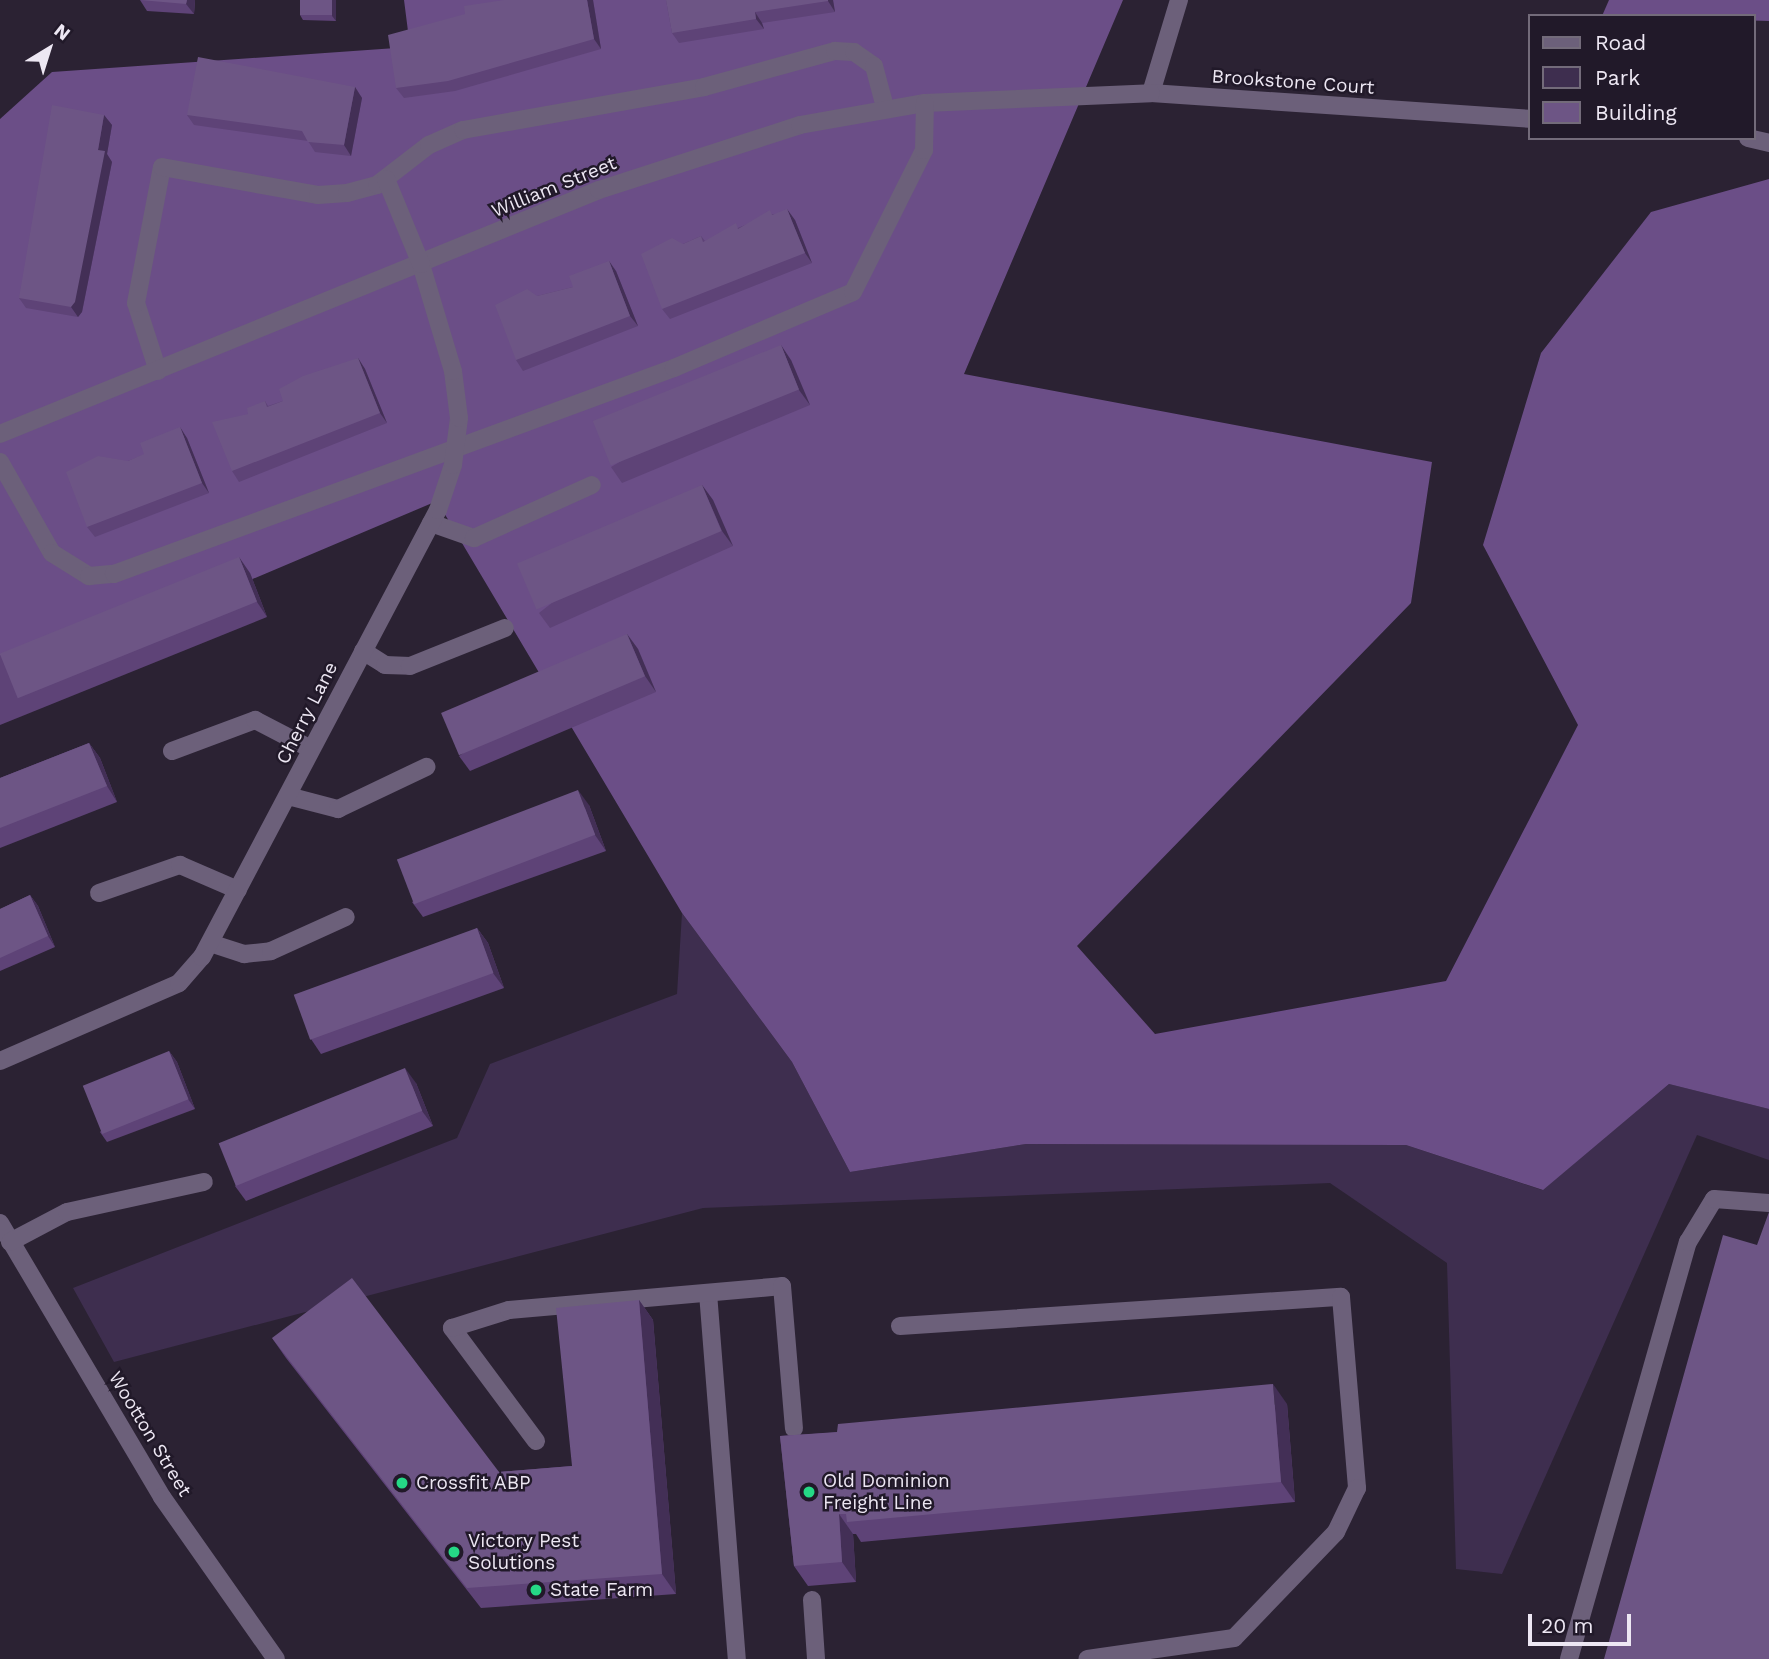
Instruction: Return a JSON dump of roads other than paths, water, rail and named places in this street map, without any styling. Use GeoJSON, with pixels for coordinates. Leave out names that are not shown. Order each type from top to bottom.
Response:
{"type":"FeatureCollection","features":[{"type":"Feature","properties":{"kind":"street"},"geometry":{"type":"LineString","coordinates":[[1152,93],[1179,0]]}},
{"type":"Feature","properties":{"kind":"street"},"geometry":{"type":"LineString","coordinates":[[158,371],[136,303],[162,167],[318,195],[347,193],[386,178],[429,145],[463,130],[704,87],[835,51],[854,52],[874,66],[885,107]]}},
{"type":"Feature","properties":{"kind":"street","name":"William Street"},"geometry":{"type":"LineString","coordinates":[[0,434],[599,190],[800,125],[885,107],[925,103],[1152,93]]}},
{"type":"Feature","properties":{"kind":"street","name":"Brookstone Court"},"geometry":{"type":"LineString","coordinates":[[1152,93],[1528,119]]}},
{"type":"Feature","properties":{"kind":"street"},"geometry":{"type":"LineString","coordinates":[[0,462],[40,538],[89,576],[114,574],[455,450],[853,292],[924,150],[925,103]]}},
{"type":"Feature","properties":{"kind":"street","name":"Cherry Lane"},"geometry":{"type":"LineString","coordinates":[[0,1061],[179,984],[210,943],[431,523],[455,450],[453,371],[422,264],[386,178]]}},
{"type":"Feature","properties":{"kind":"street"},"geometry":{"type":"LineString","coordinates":[[431,523],[474,538],[592,485]]}},
{"type":"Feature","properties":{"kind":"street"},"geometry":{"type":"LineString","coordinates":[[363,651],[384,665],[410,666],[505,628]]}},
{"type":"Feature","properties":{"kind":"street"},"geometry":{"type":"LineString","coordinates":[[172,751],[255,720],[312,749]]}},
{"type":"Feature","properties":{"kind":"street"},"geometry":{"type":"LineString","coordinates":[[288,796],[338,809],[426,767]]}},
{"type":"Feature","properties":{"kind":"street"},"geometry":{"type":"LineString","coordinates":[[99,893],[180,865],[237,891]]}},
{"type":"Feature","properties":{"kind":"street"},"geometry":{"type":"LineString","coordinates":[[210,943],[244,954],[271,951],[346,917]]}},
{"type":"Feature","properties":{"kind":"street"},"geometry":{"type":"LineString","coordinates":[[10,1242],[67,1212],[204,1182]]}},
{"type":"Feature","properties":{"kind":"street"},"geometry":{"type":"LineString","coordinates":[[1569,1659],[1688,1242],[1714,1199],[1769,1203]]}},
{"type":"Feature","properties":{"kind":"street","name":"Wootton Street"},"geometry":{"type":"LineString","coordinates":[[0,1223],[162,1497],[275,1659]]}},
{"type":"Feature","properties":{"kind":"street"},"geometry":{"type":"LineString","coordinates":[[536,1441],[452,1328],[509,1310],[782,1286],[794,1428]]}},
{"type":"Feature","properties":{"kind":"street"},"geometry":{"type":"LineString","coordinates":[[708,1293],[737,1659]]}},
{"type":"Feature","properties":{"kind":"street"},"geometry":{"type":"LineString","coordinates":[[900,1326],[1341,1297],[1357,1488],[1336,1532],[1234,1638],[1087,1659]]}},
{"type":"Feature","properties":{"kind":"street"},"geometry":{"type":"LineString","coordinates":[[812,1600],[816,1659]]}},
{"type":"Feature","properties":{"kind":"place","name":"Crossfit ABP"},"geometry":{"type":"Point","coordinates":[402,1483]}},
{"type":"Feature","properties":{"kind":"place","name":"Old Dominion Freight Line"},"geometry":{"type":"Point","coordinates":[809,1492]}},
{"type":"Feature","properties":{"kind":"place","name":"Victory Pest Solutions"},"geometry":{"type":"Point","coordinates":[454,1552]}},
{"type":"Feature","properties":{"kind":"place","name":"State Farm"},"geometry":{"type":"Point","coordinates":[536,1590]}}]}
